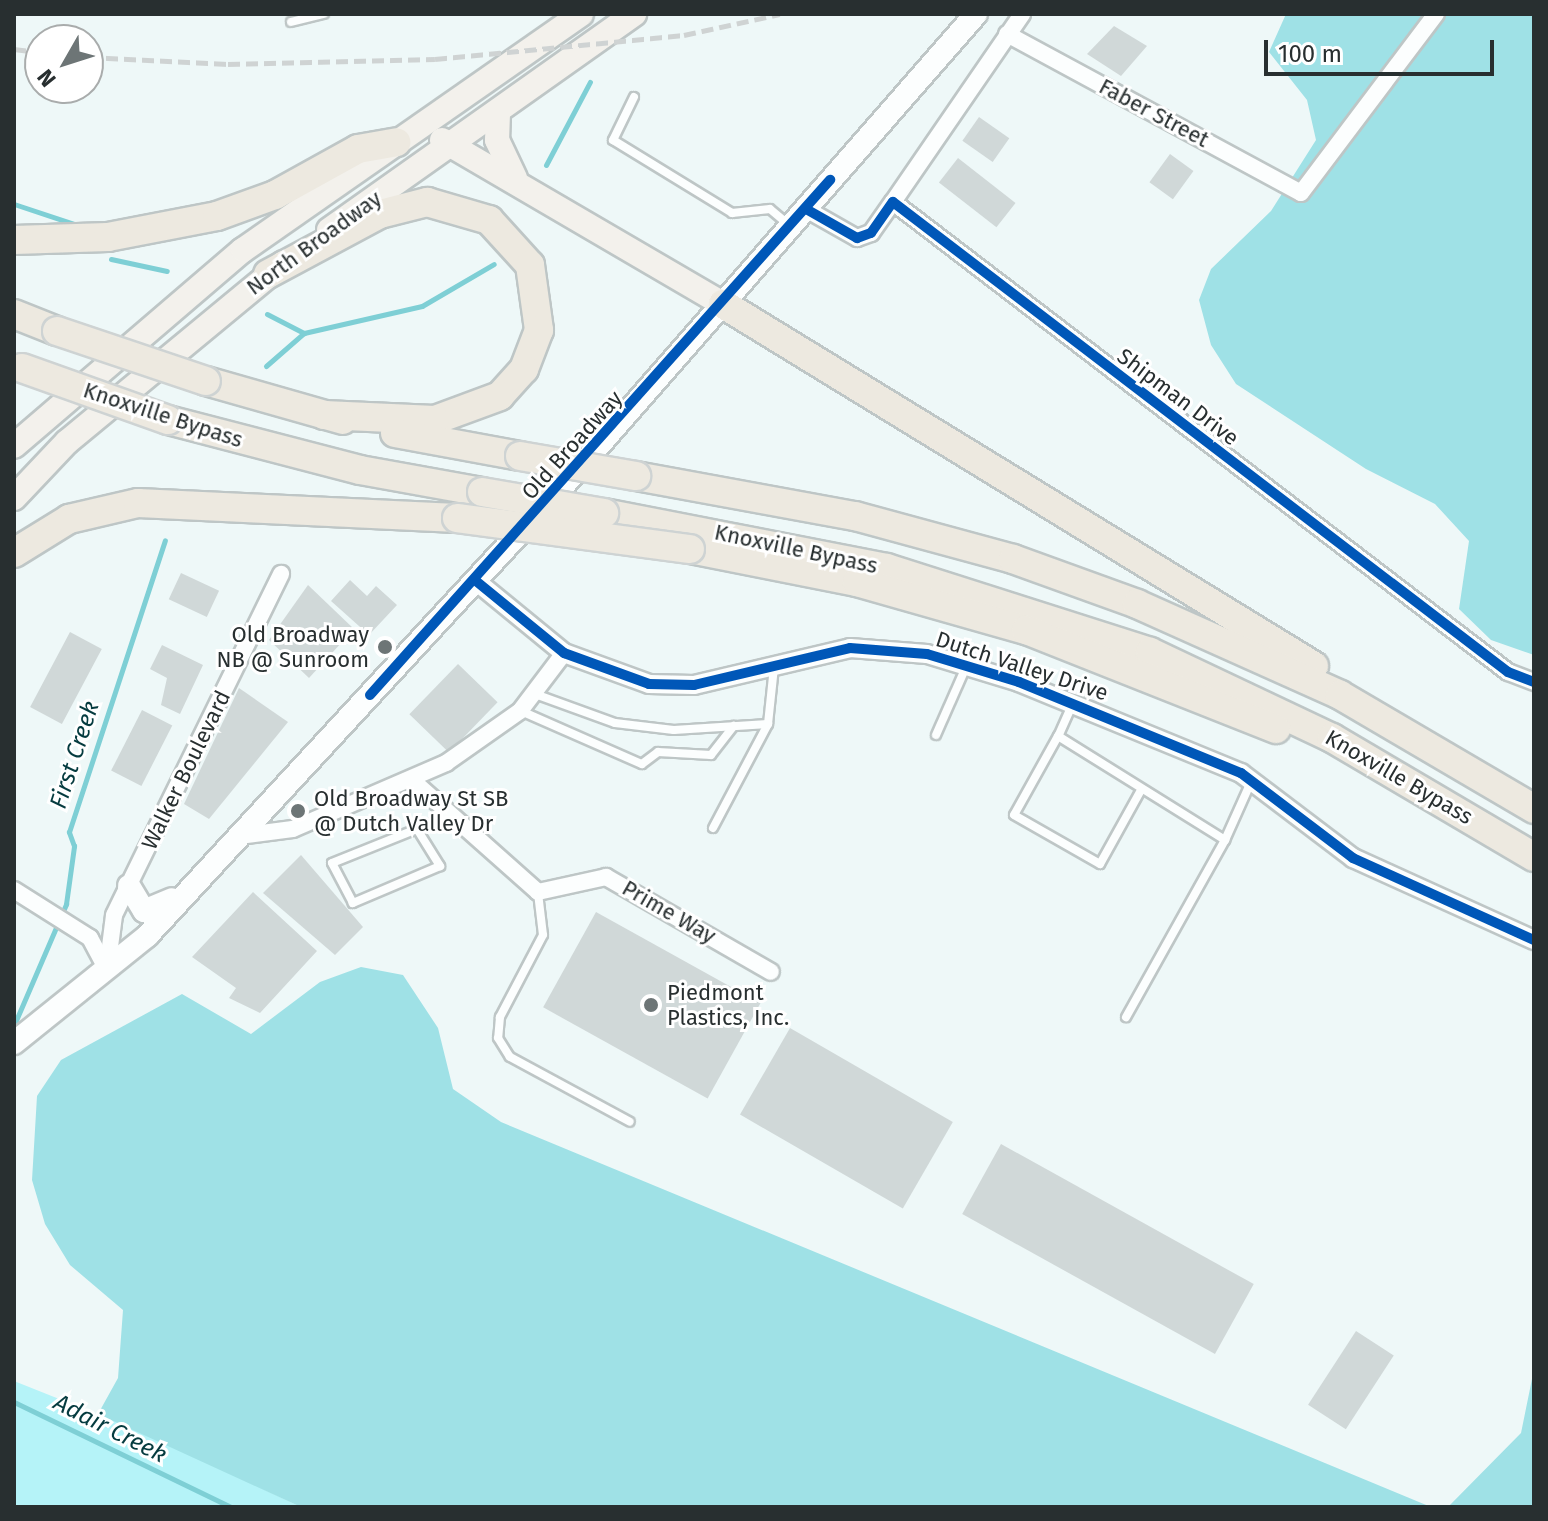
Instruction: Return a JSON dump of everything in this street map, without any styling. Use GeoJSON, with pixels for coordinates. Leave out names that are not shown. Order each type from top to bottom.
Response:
{"type":"FeatureCollection","features":[{"type":"Feature","properties":{"kind":"highway"},"geometry":{"type":"LineString","coordinates":[[14,240],[108,237],[217,216],[275,195],[358,149],[402,138]]}},
{"type":"Feature","properties":{"kind":"highway"},"geometry":{"type":"LineString","coordinates":[[268,274],[380,214],[427,202],[489,220],[530,265],[539,330],[524,369],[500,396],[435,420],[324,415]]}},
{"type":"Feature","properties":{"kind":"highway"},"geometry":{"type":"LineString","coordinates":[[723,304],[1260,628],[1406,731]]}},
{"type":"Feature","properties":{"kind":"highway","name":"Knoxville Bypass"},"geometry":{"type":"LineString","coordinates":[[14,314],[206,381],[324,415],[520,456],[855,516],[1013,559],[1219,636],[1406,731],[1534,809]]}},
{"type":"Feature","properties":{"kind":"highway","name":"Knoxville Bypass"},"geometry":{"type":"LineString","coordinates":[[17,367],[168,420],[360,470],[887,568],[1150,652],[1332,738],[1534,857]]}},
{"type":"Feature","properties":{"kind":"highway"},"geometry":{"type":"LineString","coordinates":[[14,553],[69,519],[138,503],[457,518],[690,549],[857,582],[1128,665],[1293,736],[1534,876]]}},
{"type":"Feature","properties":{"kind":"main road","name":"North Broadway"},"geometry":{"type":"LineString","coordinates":[[14,446],[243,250],[581,14]]}},
{"type":"Feature","properties":{"kind":"main road","name":"North Broadway"},"geometry":{"type":"LineString","coordinates":[[14,498],[67,442],[268,274],[634,14]]}},
{"type":"Feature","properties":{"kind":"main road","name":"Old Broadway"},"geometry":{"type":"LineString","coordinates":[[19,1039],[107,970],[199,879],[476,581],[976,14]]}},
{"type":"Feature","properties":{"kind":"main road"},"geometry":{"type":"LineString","coordinates":[[498,113],[497,140],[516,180]]}},
{"type":"Feature","properties":{"kind":"main road"},"geometry":{"type":"LineString","coordinates":[[402,138],[452,143],[723,304]]}},
{"type":"Feature","properties":{"kind":"main road"},"geometry":{"type":"LineString","coordinates":[[129,886],[134,903],[150,913],[199,879]]}},
{"type":"Feature","properties":{"kind":"street"},"geometry":{"type":"LineString","coordinates":[[549,39],[559,14]]}},
{"type":"Feature","properties":{"kind":"street"},"geometry":{"type":"LineString","coordinates":[[806,209],[857,238],[871,233],[1022,14]]}},
{"type":"Feature","properties":{"kind":"street","name":"Faber Street"},"geometry":{"type":"LineString","coordinates":[[1007,34],[1301,193],[1436,14]]}},
{"type":"Feature","properties":{"kind":"street","name":"Shipman Drive"},"geometry":{"type":"LineString","coordinates":[[893,202],[1508,672],[1534,682]]}},
{"type":"Feature","properties":{"kind":"street","name":"Walker Boulevard"},"geometry":{"type":"LineString","coordinates":[[107,970],[114,915],[281,574]]}},
{"type":"Feature","properties":{"kind":"street","name":"Dutch Valley Drive"},"geometry":{"type":"LineString","coordinates":[[476,581],[564,653],[649,684],[694,685],[774,664],[888,648],[967,665],[1073,702],[1251,781],[1353,858],[1534,940]]}},
{"type":"Feature","properties":{"kind":"street"},"geometry":{"type":"LineString","coordinates":[[239,836],[293,829],[413,781],[520,711],[564,653]]}},
{"type":"Feature","properties":{"kind":"street"},"geometry":{"type":"LineString","coordinates":[[413,781],[538,892]]}},
{"type":"Feature","properties":{"kind":"street","name":"Prime Way"},"geometry":{"type":"LineString","coordinates":[[538,892],[606,877],[771,972]]}},
{"type":"Feature","properties":{"kind":"street"},"geometry":{"type":"LineString","coordinates":[[14,890],[90,938],[107,970]]}},
{"type":"Feature","properties":{"kind":"lane"},"geometry":{"type":"LineString","coordinates":[[291,22],[324,14]]}},
{"type":"Feature","properties":{"kind":"lane"},"geometry":{"type":"LineString","coordinates":[[634,97],[613,140],[732,213],[770,209],[790,227]]}},
{"type":"Feature","properties":{"kind":"lane"},"geometry":{"type":"LineString","coordinates":[[713,828],[768,724],[774,664]]}},
{"type":"Feature","properties":{"kind":"lane"},"geometry":{"type":"LineString","coordinates":[[936,735],[967,665]]}},
{"type":"Feature","properties":{"kind":"lane"},"geometry":{"type":"LineString","coordinates":[[535,694],[615,723],[768,724]]}},
{"type":"Feature","properties":{"kind":"lane"},"geometry":{"type":"LineString","coordinates":[[1073,702],[1058,736],[1014,815],[1100,864],[1141,790]]}},
{"type":"Feature","properties":{"kind":"lane"},"geometry":{"type":"LineString","coordinates":[[520,711],[642,764],[658,752],[711,755],[734,726]]}},
{"type":"Feature","properties":{"kind":"lane"},"geometry":{"type":"LineString","coordinates":[[1058,736],[1225,840]]}},
{"type":"Feature","properties":{"kind":"lane"},"geometry":{"type":"LineString","coordinates":[[1126,1017],[1225,840],[1251,781]]}},
{"type":"Feature","properties":{"kind":"lane"},"geometry":{"type":"LineString","coordinates":[[417,829],[440,866],[353,903],[332,863],[449,816]]}},
{"type":"Feature","properties":{"kind":"lane"},"geometry":{"type":"LineString","coordinates":[[538,892],[543,935],[500,1017],[498,1038],[510,1057],[630,1122]]}},
{"type":"Feature","properties":{"kind":"shaded area"},"geometry":{"type":"Polygon","coordinates":[[[1286,14],[1534,14],[1534,655],[1491,640],[1459,609],[1469,541],[1435,504],[1366,469],[1236,384],[1211,345],[1199,300],[1211,269],[1271,211],[1316,140],[1307,100],[1269,52],[1286,14]]]}},
{"type":"Feature","properties":{"kind":"shaded area"},"geometry":{"type":"Polygon","coordinates":[[[361,967],[403,975],[438,1028],[453,1089],[501,1122],[1431,1507],[301,1507],[98,1414],[118,1378],[123,1310],[70,1265],[45,1224],[32,1180],[37,1096],[61,1060],[182,994],[251,1034],[320,982],[361,967]]]}},
{"type":"Feature","properties":{"kind":"shaded area"},"geometry":{"type":"Polygon","coordinates":[[[1534,1369],[1534,1507],[1448,1507],[1521,1433],[1534,1369]]]}},
{"type":"Feature","properties":{"kind":"shaded area"},"geometry":{"type":"Polygon","coordinates":[[[14,1381],[142,1432],[301,1507],[14,1507],[14,1381]]]}},
{"type":"Feature","properties":{"kind":"building"},"geometry":{"type":"Polygon","coordinates":[[[1114,26],[1147,46],[1121,76],[1087,54],[1114,26]]]}},
{"type":"Feature","properties":{"kind":"building"},"geometry":{"type":"Polygon","coordinates":[[[979,117],[1009,138],[993,162],[962,141],[979,117]]]}},
{"type":"Feature","properties":{"kind":"building"},"geometry":{"type":"Polygon","coordinates":[[[1170,154],[1193,171],[1173,199],[1149,182],[1170,154]]]}},
{"type":"Feature","properties":{"kind":"building"},"geometry":{"type":"Polygon","coordinates":[[[958,158],[1016,203],[996,227],[939,182],[958,158]]]}},
{"type":"Feature","properties":{"kind":"building"},"geometry":{"type":"Polygon","coordinates":[[[181,573],[219,591],[207,617],[169,599],[181,573]]]}},
{"type":"Feature","properties":{"kind":"building"},"geometry":{"type":"Polygon","coordinates":[[[350,580],[367,596],[376,586],[397,605],[369,635],[331,601],[350,580]]]}},
{"type":"Feature","properties":{"kind":"building"},"geometry":{"type":"Polygon","coordinates":[[[308,585],[354,629],[309,678],[269,640],[308,585]]]}},
{"type":"Feature","properties":{"kind":"building"},"geometry":{"type":"Polygon","coordinates":[[[70,632],[102,649],[62,724],[30,707],[70,632]]]}},
{"type":"Feature","properties":{"kind":"building"},"geometry":{"type":"Polygon","coordinates":[[[162,645],[203,665],[180,714],[161,705],[167,678],[150,669],[162,645]]]}},
{"type":"Feature","properties":{"kind":"building"},"geometry":{"type":"Polygon","coordinates":[[[458,664],[498,702],[449,753],[409,714],[458,664]]]}},
{"type":"Feature","properties":{"kind":"building"},"geometry":{"type":"Polygon","coordinates":[[[239,688],[288,722],[209,819],[184,804],[239,688]]]}},
{"type":"Feature","properties":{"kind":"building"},"geometry":{"type":"Polygon","coordinates":[[[142,710],[172,725],[141,786],[111,771],[142,710]]]}},
{"type":"Feature","properties":{"kind":"building"},"geometry":{"type":"Polygon","coordinates":[[[301,855],[363,927],[335,955],[263,893],[301,855]]]}},
{"type":"Feature","properties":{"kind":"building"},"geometry":{"type":"Polygon","coordinates":[[[253,892],[317,951],[260,1013],[229,998],[236,988],[192,957],[253,892]]]}},
{"type":"Feature","properties":{"kind":"building","name":"Piedmont Plastics, Inc."},"geometry":{"type":"Polygon","coordinates":[[[596,912],[760,1003],[708,1098],[543,1007],[596,912]]]}},
{"type":"Feature","properties":{"kind":"building"},"geometry":{"type":"Polygon","coordinates":[[[790,1028],[953,1122],[903,1209],[740,1115],[790,1028]]]}},
{"type":"Feature","properties":{"kind":"building"},"geometry":{"type":"Polygon","coordinates":[[[1001,1144],[1254,1284],[1215,1354],[962,1214],[1001,1144]]]}},
{"type":"Feature","properties":{"kind":"building"},"geometry":{"type":"Polygon","coordinates":[[[1356,1331],[1394,1356],[1346,1429],[1308,1405],[1356,1331]]]}},
{"type":"Feature","properties":{"kind":"waterway","name":"First Creek"},"geometry":{"type":"LineString","coordinates":[[546,165],[590,82]]}},
{"type":"Feature","properties":{"kind":"waterway"},"geometry":{"type":"LineString","coordinates":[[14,204],[74,224]]}},
{"type":"Feature","properties":{"kind":"waterway"},"geometry":{"type":"LineString","coordinates":[[111,259],[167,271]]}},
{"type":"Feature","properties":{"kind":"waterway","name":"First Creek"},"geometry":{"type":"LineString","coordinates":[[266,366],[304,333],[422,306],[494,264]]}},
{"type":"Feature","properties":{"kind":"waterway"},"geometry":{"type":"LineString","coordinates":[[267,314],[304,333]]}},
{"type":"Feature","properties":{"kind":"waterway","name":"First Creek"},"geometry":{"type":"LineString","coordinates":[[14,1025],[66,904],[74,846],[69,832],[165,540]]}},
{"type":"Feature","properties":{"kind":"waterway","name":"Adair Creek"},"geometry":{"type":"LineString","coordinates":[[14,1402],[231,1507]]}},
{"type":"Feature","properties":{"kind":"railway"},"geometry":{"type":"LineString","coordinates":[[104,58],[228,64],[435,59],[684,35],[780,14]]}},
{"type":"Feature","properties":{"kind":"railway"},"geometry":{"type":"LineString","coordinates":[[14,49],[24,50]]}},
{"type":"Feature","properties":{"kind":"cycle path"},"geometry":{"type":"LineString","coordinates":[[370,695],[830,180]]}},
{"type":"Feature","properties":{"kind":"cycle path"},"geometry":{"type":"LineString","coordinates":[[806,209],[857,238],[871,233],[893,202],[1508,672],[1534,682]]}},
{"type":"Feature","properties":{"kind":"cycle path"},"geometry":{"type":"LineString","coordinates":[[476,581],[564,653],[649,684],[694,685],[850,648],[927,654],[1019,682],[1241,773],[1353,858],[1534,940]]}},
{"type":"Feature","properties":{"kind":"place","name":"Old Broadway NB @ Sunroom"},"geometry":{"type":"Point","coordinates":[385,647]}},
{"type":"Feature","properties":{"kind":"place","name":"Old Broadway St SB @ Dutch Valley Dr"},"geometry":{"type":"Point","coordinates":[298,811]}},
{"type":"Feature","properties":{"kind":"place","name":"Piedmont Plastics, Inc."},"geometry":{"type":"Point","coordinates":[651,1005]}}]}
